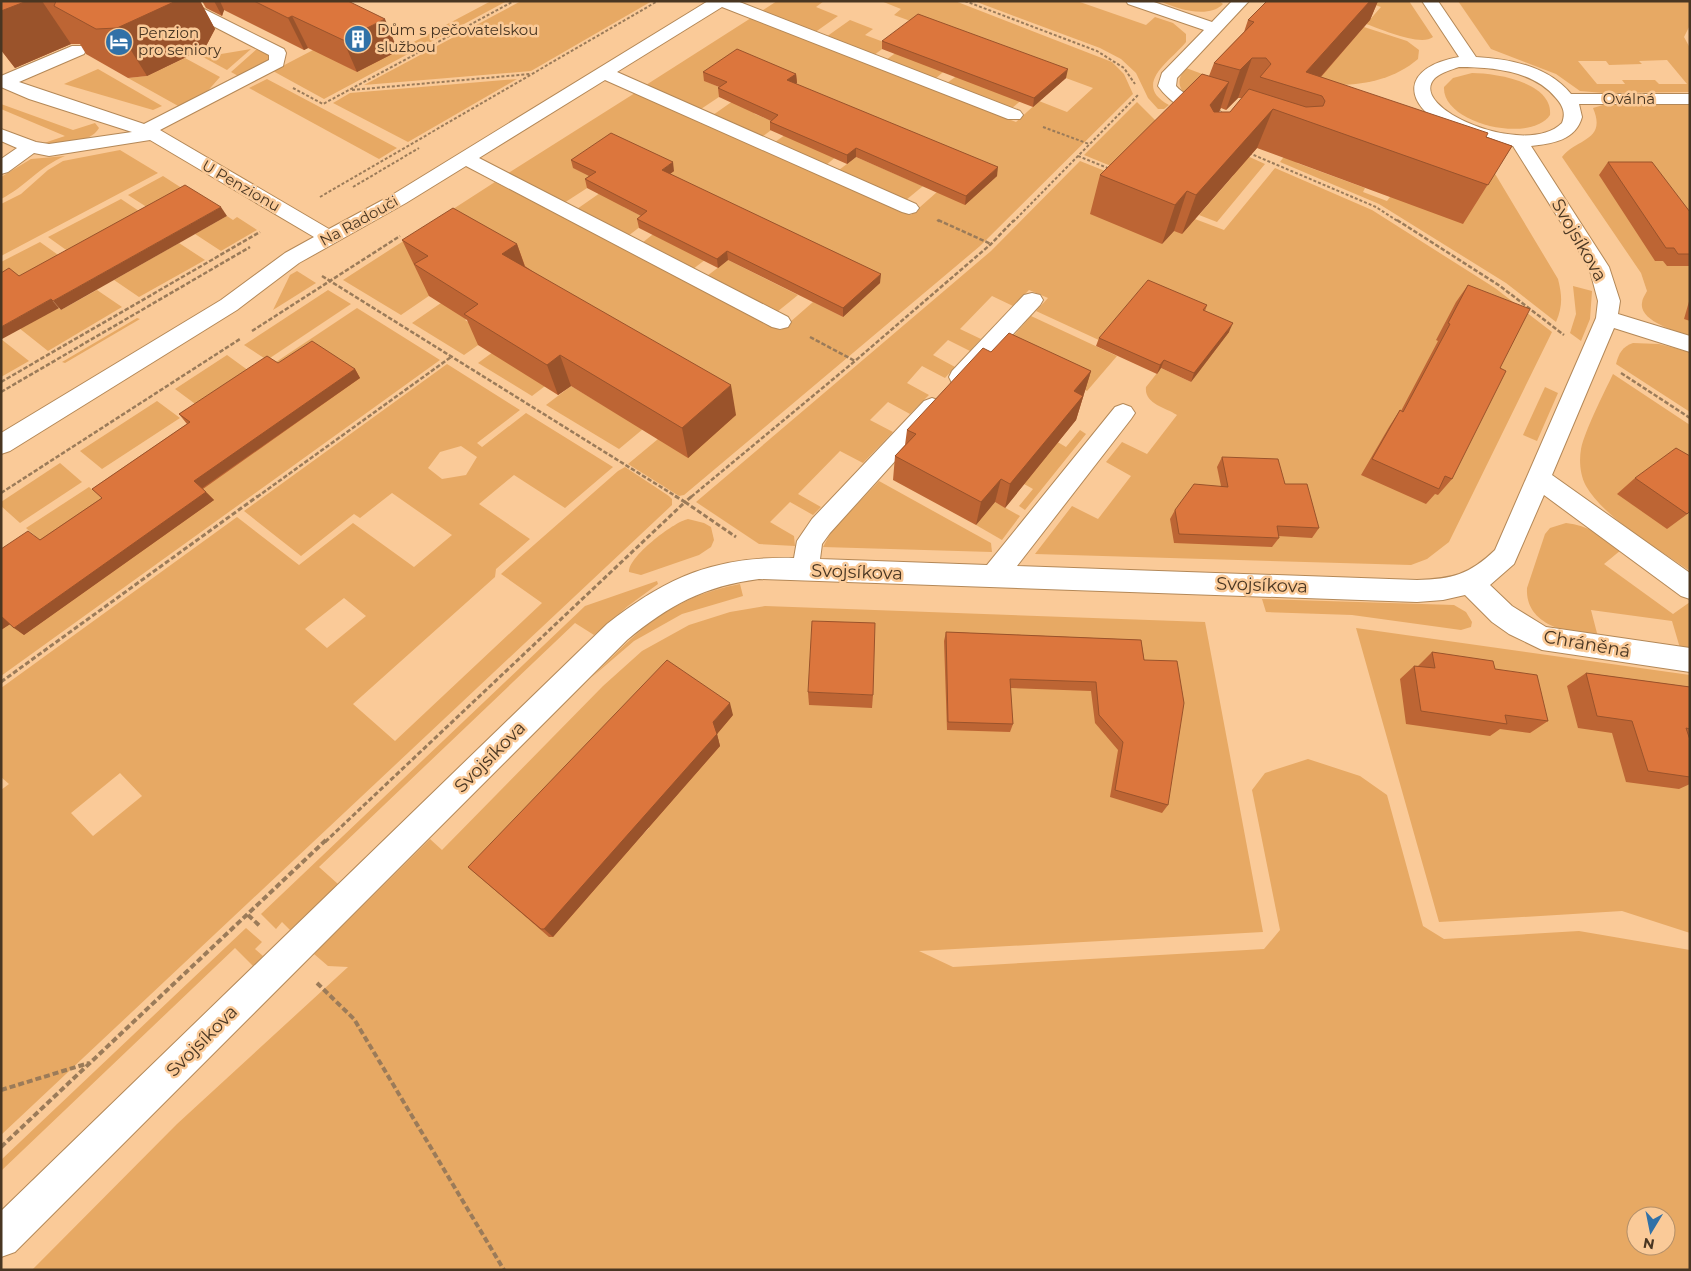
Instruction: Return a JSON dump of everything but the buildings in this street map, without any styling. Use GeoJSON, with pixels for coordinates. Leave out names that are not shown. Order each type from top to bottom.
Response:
{"type":"FeatureCollection","features":[{"type":"Feature","properties":{"kind":"street","name":"Na Radouči"},"geometry":{"type":"LineString","coordinates":[[1,445],[229,305],[292,258],[399,199],[721,1]]}},
{"type":"Feature","properties":{"kind":"street"},"geometry":{"type":"LineString","coordinates":[[721,1],[1014,115]]}},
{"type":"Feature","properties":{"kind":"street"},"geometry":{"type":"LineString","coordinates":[[1134,1],[1214,28]]}},
{"type":"Feature","properties":{"kind":"street"},"geometry":{"type":"LineString","coordinates":[[1231,119],[1187,104],[1174,96],[1167,86],[1168,77],[1175,68],[1241,1]]}},
{"type":"Feature","properties":{"kind":"street"},"geometry":{"type":"LineString","coordinates":[[1430,1],[1471,62]]}},
{"type":"Feature","properties":{"kind":"street"},"geometry":{"type":"LineString","coordinates":[[1,134],[31,147],[60,150],[149,132],[277,62],[278,53],[194,10]]}},
{"type":"Feature","properties":{"kind":"street"},"geometry":{"type":"LineString","coordinates":[[3,82],[81,56],[24,91]]}},
{"type":"Feature","properties":{"kind":"street"},"geometry":{"type":"LineString","coordinates":[[1471,62],[1499,64],[1527,72],[1551,85],[1567,99],[1573,115],[1566,129],[1547,138],[1520,141],[1487,136],[1457,126],[1434,111],[1427,103],[1421,87],[1428,74],[1446,65],[1471,62]]}},
{"type":"Feature","properties":{"kind":"street"},"geometry":{"type":"LineString","coordinates":[[604,73],[909,208]]}},
{"type":"Feature","properties":{"kind":"street","name":"U Penzionu"},"geometry":{"type":"LineString","coordinates":[[3,82],[24,91],[149,132],[330,238]]}},
{"type":"Feature","properties":{"kind":"street","name":"Oválná"},"geometry":{"type":"LineString","coordinates":[[1567,99],[1690,99]]}},
{"type":"Feature","properties":{"kind":"street"},"geometry":{"type":"LineString","coordinates":[[93,144],[113,133],[115,129],[114,119]]}},
{"type":"Feature","properties":{"kind":"street","name":"Svojsíkova"},"geometry":{"type":"LineString","coordinates":[[1,1238],[610,639],[639,614],[667,594],[694,582],[720,574],[759,568],[1417,591],[1446,590],[1471,584],[1489,574],[1505,557],[1607,318],[1609,300],[1599,267],[1520,141]]}},
{"type":"Feature","properties":{"kind":"street"},"geometry":{"type":"LineString","coordinates":[[1,168],[31,147]]}},
{"type":"Feature","properties":{"kind":"street"},"geometry":{"type":"LineString","coordinates":[[465,158],[780,322]]}},
{"type":"Feature","properties":{"kind":"street"},"geometry":{"type":"LineString","coordinates":[[805,570],[810,541],[821,526],[1032,300]]}},
{"type":"Feature","properties":{"kind":"street"},"geometry":{"type":"LineString","coordinates":[[1607,318],[1690,344]]}},
{"type":"Feature","properties":{"kind":"street"},"geometry":{"type":"LineString","coordinates":[[994,576],[1123,413]]}},
{"type":"Feature","properties":{"kind":"street"},"geometry":{"type":"LineString","coordinates":[[1538,478],[1690,588]]}},
{"type":"Feature","properties":{"kind":"street","name":"Chráněná"},"geometry":{"type":"LineString","coordinates":[[1471,584],[1502,614],[1542,638],[1690,660]]}},
{"type":"Feature","properties":{"kind":"path"},"geometry":{"type":"LineString","coordinates":[[262,70],[323,104],[514,1]]}},
{"type":"Feature","properties":{"kind":"path"},"geometry":{"type":"LineString","coordinates":[[1,382],[658,1]]}},
{"type":"Feature","properties":{"kind":"path"},"geometry":{"type":"LineString","coordinates":[[1,1147],[685,502],[855,361],[991,244],[1139,94],[1130,73],[1117,61],[1096,51],[965,1]]}},
{"type":"Feature","properties":{"kind":"path"},"geometry":{"type":"LineString","coordinates":[[349,90],[533,74]]}},
{"type":"Feature","properties":{"kind":"path"},"geometry":{"type":"LineString","coordinates":[[1014,115],[1089,144]]}},
{"type":"Feature","properties":{"kind":"path"},"geometry":{"type":"LineString","coordinates":[[1242,150],[1376,208],[1500,286],[1571,340]]}},
{"type":"Feature","properties":{"kind":"path"},"geometry":{"type":"LineString","coordinates":[[1078,156],[1114,171]]}},
{"type":"Feature","properties":{"kind":"path"},"geometry":{"type":"LineString","coordinates":[[909,208],[991,244]]}},
{"type":"Feature","properties":{"kind":"path"},"geometry":{"type":"LineString","coordinates":[[255,235],[259,237]]}},
{"type":"Feature","properties":{"kind":"path"},"geometry":{"type":"LineString","coordinates":[[1,492],[402,235]]}},
{"type":"Feature","properties":{"kind":"path"},"geometry":{"type":"LineString","coordinates":[[322,276],[685,502],[738,538]]}},
{"type":"Feature","properties":{"kind":"path"},"geometry":{"type":"LineString","coordinates":[[780,322],[855,361]]}},
{"type":"Feature","properties":{"kind":"path"},"geometry":{"type":"LineString","coordinates":[[1,682],[451,357]]}},
{"type":"Feature","properties":{"kind":"path"},"geometry":{"type":"LineString","coordinates":[[1613,368],[1690,418]]}},
{"type":"Feature","properties":{"kind":"path"},"geometry":{"type":"LineString","coordinates":[[314,980],[354,1019],[504,1270]]}},
{"type":"Feature","properties":{"kind":"path"},"geometry":{"type":"LineString","coordinates":[[1,1090],[91,1062]]}},
{"type":"Feature","properties":{"kind":"shaded area"},"geometry":{"type":"Polygon","coordinates":[[[491,1],[507,1],[324,99],[273,71],[315,49],[357,72],[491,1]]]}},
{"type":"Feature","properties":{"kind":"shaded area"},"geometry":{"type":"Polygon","coordinates":[[[521,1],[652,1],[531,71],[364,85],[521,1]]]}},
{"type":"Feature","properties":{"kind":"shaded area"},"geometry":{"type":"Polygon","coordinates":[[[777,1],[824,1],[816,7],[838,16],[814,33],[760,12],[777,1]]]}},
{"type":"Feature","properties":{"kind":"shaded area"},"geometry":{"type":"Polygon","coordinates":[[[881,1],[955,1],[1112,62],[1124,74],[1133,94],[980,246],[684,495],[679,496],[628,464],[658,439],[442,287],[401,315],[343,280],[495,182],[781,330],[813,302],[843,317],[880,283],[598,181],[564,203],[507,174],[635,93],[911,215],[937,192],[965,204],[996,176],[705,81],[728,91],[701,109],[646,85],[751,18],[1016,122],[1039,101],[1067,112],[1093,88],[894,15],[901,9],[881,1]]]}},
{"type":"Feature","properties":{"kind":"shaded area"},"geometry":{"type":"Polygon","coordinates":[[[974,1],[1077,1],[1146,25],[1155,17],[1173,23],[1186,34],[1186,42],[1164,65],[1154,81],[1154,89],[1158,97],[1169,105],[1164,109],[1158,109],[1148,98],[1136,73],[1121,59],[1100,48],[974,1]]]}},
{"type":"Feature","properties":{"kind":"shaded area"},"geometry":{"type":"Polygon","coordinates":[[[1160,1],[1219,1],[1223,4],[1217,9],[1201,12],[1175,7],[1160,1]]]}},
{"type":"Feature","properties":{"kind":"shaded area"},"geometry":{"type":"Polygon","coordinates":[[[1378,1],[1409,1],[1433,37],[1427,40],[1410,39],[1366,24],[1381,7],[1375,5],[1378,1]]]}},
{"type":"Feature","properties":{"kind":"shaded area"},"geometry":{"type":"Polygon","coordinates":[[[1458,1],[1690,1],[1690,25],[1684,37],[1690,48],[1690,92],[1604,93],[1580,91],[1556,74],[1491,49],[1458,1]],[[1667,60],[1639,61],[1642,64],[1609,65],[1606,61],[1578,61],[1597,84],[1625,84],[1622,80],[1655,80],[1659,84],[1687,84],[1667,60]]]}},
{"type":"Feature","properties":{"kind":"shaded area"},"geometry":{"type":"Polygon","coordinates":[[[850,20],[873,29],[865,35],[889,44],[874,55],[826,37],[850,20]]]}},
{"type":"Feature","properties":{"kind":"shaded area"},"geometry":{"type":"Polygon","coordinates":[[[1364,27],[1407,41],[1419,50],[1418,59],[1395,74],[1370,82],[1342,85],[1315,83],[1364,27]]]}},
{"type":"Feature","properties":{"kind":"shaded area"},"geometry":{"type":"Polygon","coordinates":[[[258,48],[271,55],[268,63],[240,77],[231,72],[258,48]]]}},
{"type":"Feature","properties":{"kind":"shaded area"},"geometry":{"type":"Polygon","coordinates":[[[251,49],[227,70],[203,57],[251,49]]]}},
{"type":"Feature","properties":{"kind":"shaded area"},"geometry":{"type":"Polygon","coordinates":[[[901,49],[949,67],[935,79],[886,60],[901,49]]]}},
{"type":"Feature","properties":{"kind":"shaded area"},"geometry":{"type":"Polygon","coordinates":[[[185,58],[220,77],[205,94],[180,107],[128,78],[147,76],[185,58]]]}},
{"type":"Feature","properties":{"kind":"shaded area"},"geometry":{"type":"Polygon","coordinates":[[[1186,68],[1205,75],[1185,94],[1180,87],[1180,81],[1186,68]]]}},
{"type":"Feature","properties":{"kind":"shaded area"},"geometry":{"type":"Polygon","coordinates":[[[98,69],[162,106],[153,110],[64,84],[98,69]]]}},
{"type":"Feature","properties":{"kind":"shaded area"},"geometry":{"type":"Polygon","coordinates":[[[962,72],[1026,96],[1011,109],[947,83],[962,72]]]}},
{"type":"Feature","properties":{"kind":"shaded area"},"geometry":{"type":"Polygon","coordinates":[[[1472,73],[1508,78],[1533,87],[1548,104],[1550,115],[1540,124],[1525,128],[1508,129],[1489,126],[1472,120],[1457,111],[1447,100],[1444,87],[1453,78],[1472,73]]]}},
{"type":"Feature","properties":{"kind":"shaded area"},"geometry":{"type":"Polygon","coordinates":[[[267,79],[397,148],[379,159],[249,88],[267,79]]]}},
{"type":"Feature","properties":{"kind":"shaded area"},"geometry":{"type":"Polygon","coordinates":[[[517,79],[408,142],[333,103],[350,93],[517,79]]]}},
{"type":"Feature","properties":{"kind":"shaded area"},"geometry":{"type":"Polygon","coordinates":[[[740,96],[755,114],[779,124],[762,137],[713,115],[740,96]]]}},
{"type":"Feature","properties":{"kind":"shaded area"},"geometry":{"type":"Polygon","coordinates":[[[1137,102],[1156,121],[1111,166],[1084,155],[1137,102]]]}},
{"type":"Feature","properties":{"kind":"shaded area"},"geometry":{"type":"Polygon","coordinates":[[[1,104],[73,130],[95,123],[99,128],[95,133],[83,140],[47,144],[44,143],[65,136],[1,109],[1,104]]]}},
{"type":"Feature","properties":{"kind":"shaded area"},"geometry":{"type":"Polygon","coordinates":[[[1690,104],[1690,336],[1660,325],[1646,315],[1642,303],[1647,291],[1641,273],[1562,157],[1593,133],[1596,127],[1596,119],[1593,108],[1603,105],[1690,104]]]}},
{"type":"Feature","properties":{"kind":"shaded area"},"geometry":{"type":"Polygon","coordinates":[[[792,130],[842,152],[826,165],[775,142],[792,130]]]}},
{"type":"Feature","properties":{"kind":"shaded area"},"geometry":{"type":"Polygon","coordinates":[[[1291,147],[1297,163],[1365,188],[1363,192],[1387,201],[1390,197],[1488,162],[1558,279],[1561,301],[1556,322],[1506,283],[1379,204],[1280,162],[1291,147]]]}},
{"type":"Feature","properties":{"kind":"shaded area"},"geometry":{"type":"Polygon","coordinates":[[[120,150],[158,173],[1,256],[1,204],[21,194],[48,170],[63,161],[120,150]]]}},
{"type":"Feature","properties":{"kind":"shaded area"},"geometry":{"type":"Polygon","coordinates":[[[1243,154],[1265,164],[1217,222],[1199,215],[1233,176],[1243,154]]]}},
{"type":"Feature","properties":{"kind":"shaded area"},"geometry":{"type":"Polygon","coordinates":[[[65,156],[48,165],[18,189],[1,199],[1,177],[31,159],[65,156]]]}},
{"type":"Feature","properties":{"kind":"shaded area"},"geometry":{"type":"Polygon","coordinates":[[[856,157],[923,186],[906,200],[839,170],[856,157]]]}},
{"type":"Feature","properties":{"kind":"shaded area"},"geometry":{"type":"Polygon","coordinates":[[[1080,161],[1125,179],[1162,244],[1174,231],[1195,219],[1224,230],[1275,168],[1372,210],[1495,288],[1552,332],[1449,542],[1427,559],[1411,565],[1035,554],[1072,506],[1098,519],[1131,476],[1106,462],[1122,442],[1147,454],[1177,415],[1156,404],[1146,393],[1146,387],[1161,368],[1191,382],[1228,332],[1101,341],[1036,311],[1048,298],[1029,290],[1013,306],[992,296],[960,329],[981,339],[970,351],[948,340],[933,355],[955,367],[945,378],[922,366],[907,383],[929,395],[910,414],[888,402],[870,420],[893,432],[863,463],[840,451],[798,494],[821,507],[813,515],[790,502],[770,522],[794,536],[795,546],[759,544],[696,502],[991,251],[1080,161]]]}},
{"type":"Feature","properties":{"kind":"shaded area"},"geometry":{"type":"Polygon","coordinates":[[[163,176],[191,194],[156,213],[128,195],[163,176]]]}},
{"type":"Feature","properties":{"kind":"shaded area"},"geometry":{"type":"Polygon","coordinates":[[[610,186],[624,207],[649,220],[628,236],[577,209],[610,186]]]}},
{"type":"Feature","properties":{"kind":"shaded area"},"geometry":{"type":"Polygon","coordinates":[[[121,199],[148,217],[76,257],[48,237],[121,199]]]}},
{"type":"Feature","properties":{"kind":"shaded area"},"geometry":{"type":"Polygon","coordinates":[[[227,216],[233,220],[237,217],[257,230],[221,251],[195,234],[227,216]]]}},
{"type":"Feature","properties":{"kind":"shaded area"},"geometry":{"type":"Polygon","coordinates":[[[662,227],[714,253],[693,269],[642,243],[662,227]]]}},
{"type":"Feature","properties":{"kind":"shaded area"},"geometry":{"type":"Polygon","coordinates":[[[40,242],[68,262],[1,286],[1,262],[40,242]]]}},
{"type":"Feature","properties":{"kind":"shaded area"},"geometry":{"type":"Polygon","coordinates":[[[179,243],[205,260],[139,297],[114,280],[179,243]]]}},
{"type":"Feature","properties":{"kind":"shaded area"},"geometry":{"type":"Polygon","coordinates":[[[728,260],[798,295],[777,312],[707,276],[728,260]]]}},
{"type":"Feature","properties":{"kind":"shaded area"},"geometry":{"type":"Polygon","coordinates":[[[297,271],[316,283],[273,310],[290,275],[297,271]]]}},
{"type":"Feature","properties":{"kind":"shaded area"},"geometry":{"type":"Polygon","coordinates":[[[1573,286],[1592,291],[1590,319],[1581,341],[1570,333],[1576,314],[1573,286]]]}},
{"type":"Feature","properties":{"kind":"shaded area"},"geometry":{"type":"Polygon","coordinates":[[[97,290],[122,307],[48,351],[14,324],[52,303],[61,310],[97,290]]]}},
{"type":"Feature","properties":{"kind":"shaded area"},"geometry":{"type":"Polygon","coordinates":[[[328,290],[351,304],[267,360],[244,345],[328,290]]]}},
{"type":"Feature","properties":{"kind":"shaded area"},"geometry":{"type":"Polygon","coordinates":[[[454,294],[479,310],[465,320],[491,336],[464,355],[412,323],[454,294]]]}},
{"type":"Feature","properties":{"kind":"shaded area"},"geometry":{"type":"Polygon","coordinates":[[[357,308],[440,360],[1,676],[1,630],[12,623],[24,635],[213,500],[201,489],[359,378],[284,372],[273,364],[357,308]]]}},
{"type":"Feature","properties":{"kind":"shaded area"},"geometry":{"type":"Polygon","coordinates":[[[1031,316],[1117,356],[1087,391],[1001,350],[1031,316]]]}},
{"type":"Feature","properties":{"kind":"shaded area"},"geometry":{"type":"Polygon","coordinates":[[[137,318],[140,319],[65,363],[62,362],[137,318]]]}},
{"type":"Feature","properties":{"kind":"shaded area"},"geometry":{"type":"Polygon","coordinates":[[[1,339],[29,361],[1,377],[1,339]]]}},
{"type":"Feature","properties":{"kind":"shaded area"},"geometry":{"type":"Polygon","coordinates":[[[1633,343],[1659,344],[1690,352],[1690,412],[1616,364],[1618,357],[1626,346],[1633,343]]]}},
{"type":"Feature","properties":{"kind":"shaded area"},"geometry":{"type":"Polygon","coordinates":[[[504,344],[557,377],[532,396],[478,363],[504,344]]]}},
{"type":"Feature","properties":{"kind":"shaded area"},"geometry":{"type":"Polygon","coordinates":[[[227,355],[249,371],[198,406],[175,389],[227,355]]]}},
{"type":"Feature","properties":{"kind":"shaded area"},"geometry":{"type":"Polygon","coordinates":[[[447,364],[520,410],[477,443],[482,447],[526,413],[613,467],[565,508],[514,475],[479,504],[530,539],[496,569],[495,577],[353,704],[395,741],[542,603],[501,574],[618,471],[625,467],[672,499],[672,505],[1,1135],[1,790],[9,784],[1,777],[1,688],[237,517],[299,565],[353,523],[414,567],[452,535],[392,493],[360,518],[354,514],[301,556],[244,511],[447,364]],[[461,446],[440,452],[428,468],[442,479],[466,475],[477,457],[461,446]],[[344,598],[305,629],[327,648],[366,616],[344,598]],[[120,773],[71,813],[93,836],[142,796],[120,773]]]}},
{"type":"Feature","properties":{"kind":"shaded area"},"geometry":{"type":"Polygon","coordinates":[[[1613,374],[1690,425],[1690,571],[1606,510],[1594,498],[1582,477],[1580,458],[1583,441],[1613,374]]]}},
{"type":"Feature","properties":{"kind":"shaded area"},"geometry":{"type":"Polygon","coordinates":[[[571,386],[643,429],[619,449],[546,405],[571,386]]]}},
{"type":"Feature","properties":{"kind":"shaded area"},"geometry":{"type":"Polygon","coordinates":[[[1545,387],[1558,393],[1537,441],[1523,435],[1545,387]]]}},
{"type":"Feature","properties":{"kind":"shaded area"},"geometry":{"type":"Polygon","coordinates":[[[157,401],[180,418],[102,469],[80,451],[157,401]]]}},
{"type":"Feature","properties":{"kind":"shaded area"},"geometry":{"type":"Polygon","coordinates":[[[1080,430],[1086,434],[1025,510],[1019,506],[1033,489],[1015,479],[1049,437],[1066,447],[1080,430]]]}},
{"type":"Feature","properties":{"kind":"shaded area"},"geometry":{"type":"Polygon","coordinates":[[[60,463],[82,482],[20,523],[1,506],[1,502],[60,463]]]}},
{"type":"Feature","properties":{"kind":"shaded area"},"geometry":{"type":"Polygon","coordinates":[[[879,481],[991,543],[992,552],[823,547],[831,532],[879,481]]]}},
{"type":"Feature","properties":{"kind":"shaded area"},"geometry":{"type":"Polygon","coordinates":[[[89,487],[111,506],[49,548],[26,528],[89,487]]]}},
{"type":"Feature","properties":{"kind":"shaded area"},"geometry":{"type":"Polygon","coordinates":[[[995,502],[1020,516],[1002,540],[976,525],[995,502]]]}},
{"type":"Feature","properties":{"kind":"shaded area"},"geometry":{"type":"Polygon","coordinates":[[[688,519],[711,527],[714,540],[711,547],[699,555],[641,575],[629,572],[635,558],[652,541],[662,533],[688,519]]]}},
{"type":"Feature","properties":{"kind":"shaded area"},"geometry":{"type":"Polygon","coordinates":[[[1566,523],[1589,529],[1621,550],[1604,564],[1673,614],[1690,602],[1690,649],[1680,648],[1672,621],[1591,610],[1598,637],[1562,630],[1541,619],[1533,611],[1528,601],[1527,588],[1545,534],[1550,528],[1566,523]]]}},
{"type":"Feature","properties":{"kind":"shaded area"},"geometry":{"type":"Polygon","coordinates":[[[657,581],[658,584],[594,635],[575,623],[319,867],[338,884],[290,930],[282,922],[276,929],[261,914],[585,606],[657,581]]]}},
{"type":"Feature","properties":{"kind":"shaded area"},"geometry":{"type":"Polygon","coordinates":[[[740,584],[743,596],[682,614],[634,641],[592,677],[626,644],[658,617],[694,598],[715,590],[740,584]]]}},
{"type":"Feature","properties":{"kind":"shaded area"},"geometry":{"type":"Polygon","coordinates":[[[1262,599],[1454,605],[1466,612],[1472,622],[1471,627],[1461,630],[1352,615],[1266,612],[1262,599]]]}},
{"type":"Feature","properties":{"kind":"shaded area"},"geometry":{"type":"Polygon","coordinates":[[[765,606],[1205,622],[1263,932],[919,951],[953,967],[1264,949],[1280,930],[1252,790],[1265,773],[1308,759],[1360,776],[1387,795],[1423,926],[1444,939],[1579,931],[1690,950],[1690,1270],[32,1270],[177,1124],[348,967],[328,966],[314,954],[430,839],[442,850],[603,686],[642,651],[689,625],[730,612],[765,606]],[[671,673],[550,937],[569,918],[567,904],[594,889],[610,871],[607,858],[625,838],[633,845],[649,828],[646,815],[671,801],[685,786],[671,673]]]}},
{"type":"Feature","properties":{"kind":"shaded area"},"geometry":{"type":"Polygon","coordinates":[[[1356,628],[1690,675],[1690,933],[1622,911],[1439,922],[1356,628]]]}},
{"type":"Feature","properties":{"kind":"shaded area"},"geometry":{"type":"Polygon","coordinates":[[[246,928],[262,942],[255,949],[263,956],[253,966],[235,948],[1,1171],[1,1160],[246,928]]]}},
{"type":"Feature","properties":{"kind":"place","name":"Dům s pečovatelskou službou"},"geometry":{"type":"Point","coordinates":[358,39]}},
{"type":"Feature","properties":{"kind":"place","name":"Penzion pro seniory"},"geometry":{"type":"Point","coordinates":[119,42]}}]}
